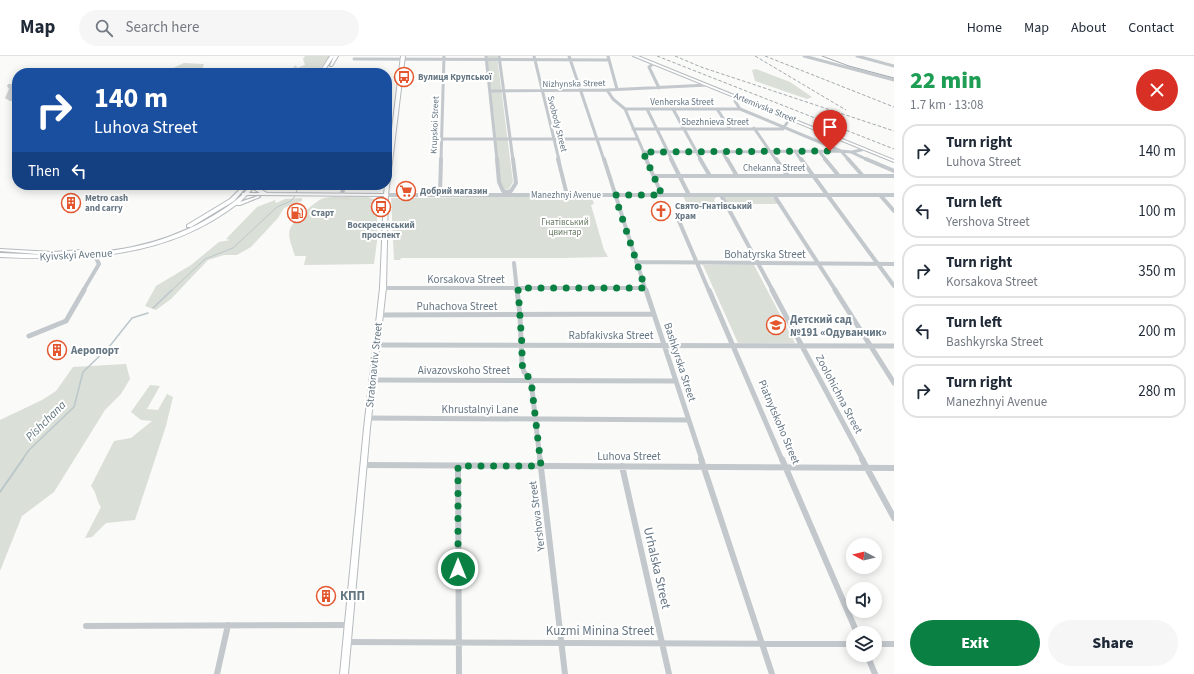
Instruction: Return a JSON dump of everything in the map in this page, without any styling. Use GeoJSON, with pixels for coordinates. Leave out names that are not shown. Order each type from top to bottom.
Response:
{"type":"FeatureCollection","features":[{"type":"Feature","properties":{"kind":"main road"},"geometry":{"type":"LineString","coordinates":[[324,68],[332,56]]}},
{"type":"Feature","properties":{"kind":"main road"},"geometry":{"type":"LineString","coordinates":[[329,68],[336,56]]}},
{"type":"Feature","properties":{"kind":"main road","name":"Artemivska Street"},"geometry":{"type":"LineString","coordinates":[[635,56],[894,161]]}},
{"type":"Feature","properties":{"kind":"main road","name":"Stratonavtiv Street"},"geometry":{"type":"LineString","coordinates":[[392,147],[403,58]]}},
{"type":"Feature","properties":{"kind":"main road","name":"Kyivskyi Avenue"},"geometry":{"type":"LineString","coordinates":[[0,255],[49,258],[95,256],[146,246],[192,229],[225,205],[242,190]]}},
{"type":"Feature","properties":{"kind":"main road","name":"Kyivskyi Avenue"},"geometry":{"type":"LineString","coordinates":[[0,250],[53,254],[98,252],[142,243],[206,219],[232,206],[246,195],[250,190]]}},
{"type":"Feature","properties":{"kind":"main road"},"geometry":{"type":"LineString","coordinates":[[259,190],[268,195]]}},
{"type":"Feature","properties":{"kind":"main road","name":"Stratonavtiv Street"},"geometry":{"type":"LineString","coordinates":[[344,674],[368,418],[383,288],[387,190]]}},
{"type":"Feature","properties":{"kind":"main road","name":"Manezhnyi Avenue"},"geometry":{"type":"LineString","coordinates":[[239,194],[386,195]]}},
{"type":"Feature","properties":{"kind":"main road"},"geometry":{"type":"LineString","coordinates":[[232,206],[268,195]]}},
{"type":"Feature","properties":{"kind":"street"},"geometry":{"type":"LineString","coordinates":[[608,56],[617,89]]}},
{"type":"Feature","properties":{"kind":"street"},"geometry":{"type":"LineString","coordinates":[[804,56],[894,80]]}},
{"type":"Feature","properties":{"kind":"street"},"geometry":{"type":"LineString","coordinates":[[857,56],[894,66]]}},
{"type":"Feature","properties":{"kind":"street","name":"Krupskoi Street"},"geometry":{"type":"LineString","coordinates":[[440,195],[444,58]]}},
{"type":"Feature","properties":{"kind":"street"},"geometry":{"type":"LineString","coordinates":[[486,58],[499,182],[503,191],[507,194],[516,182],[499,58]]}},
{"type":"Feature","properties":{"kind":"street","name":"Svobody Street"},"geometry":{"type":"LineString","coordinates":[[535,58],[567,195]]}},
{"type":"Feature","properties":{"kind":"street"},"geometry":{"type":"LineString","coordinates":[[354,59],[570,58],[609,60]]}},
{"type":"Feature","properties":{"kind":"street","name":"Bashkyrska Street"},"geometry":{"type":"LineString","coordinates":[[570,58],[772,674]]}},
{"type":"Feature","properties":{"kind":"street"},"geometry":{"type":"LineString","coordinates":[[654,63],[648,67],[659,88]]}},
{"type":"Feature","properties":{"kind":"street","name":"Nizhynska Street"},"geometry":{"type":"LineString","coordinates":[[490,91],[607,90],[708,85]]}},
{"type":"Feature","properties":{"kind":"street"},"geometry":{"type":"LineString","coordinates":[[607,90],[613,99],[625,109],[662,195]]}},
{"type":"Feature","properties":{"kind":"street","name":"Artemivska Street"},"geometry":{"type":"LineString","coordinates":[[741,98],[735,101],[740,109],[841,151],[851,152],[894,171]]}},
{"type":"Feature","properties":{"kind":"street","name":"Venherska Street"},"geometry":{"type":"LineString","coordinates":[[625,109],[740,109]]}},
{"type":"Feature","properties":{"kind":"street"},"geometry":{"type":"LineString","coordinates":[[647,109],[689,195]]}},
{"type":"Feature","properties":{"kind":"street"},"geometry":{"type":"LineString","coordinates":[[673,109],[710,176]]}},
{"type":"Feature","properties":{"kind":"street"},"geometry":{"type":"LineString","coordinates":[[717,109],[730,129]]}},
{"type":"Feature","properties":{"kind":"street"},"geometry":{"type":"LineString","coordinates":[[786,127],[790,118]]}},
{"type":"Feature","properties":{"kind":"street","name":"Sbezhnieva Street"},"geometry":{"type":"LineString","coordinates":[[633,129],[783,129],[786,127]]}},
{"type":"Feature","properties":{"kind":"street"},"geometry":{"type":"LineString","coordinates":[[754,128],[788,176]]}},
{"type":"Feature","properties":{"kind":"street"},"geometry":{"type":"LineString","coordinates":[[442,139],[638,138]]}},
{"type":"Feature","properties":{"kind":"street"},"geometry":{"type":"LineString","coordinates":[[851,152],[865,149]]}},
{"type":"Feature","properties":{"kind":"street"},"geometry":{"type":"LineString","coordinates":[[722,151],[737,176]]}},
{"type":"Feature","properties":{"kind":"street"},"geometry":{"type":"LineString","coordinates":[[795,151],[894,286]]}},
{"type":"Feature","properties":{"kind":"street"},"geometry":{"type":"LineString","coordinates":[[819,151],[840,176]]}},
{"type":"Feature","properties":{"kind":"street"},"geometry":{"type":"LineString","coordinates":[[643,152],[841,151],[863,176]]}},
{"type":"Feature","properties":{"kind":"street","name":"Chekanna Street"},"geometry":{"type":"LineString","coordinates":[[654,176],[894,176]]}},
{"type":"Feature","properties":{"kind":"street"},"geometry":{"type":"LineString","coordinates":[[342,194],[343,190]]}},
{"type":"Feature","properties":{"kind":"street","name":"Manezhnyi Avenue"},"geometry":{"type":"LineString","coordinates":[[386,195],[894,195]]}},
{"type":"Feature","properties":{"kind":"street","name":"Zoolohichna Street"},"geometry":{"type":"LineString","coordinates":[[721,195],[894,518]]}},
{"type":"Feature","properties":{"kind":"street"},"geometry":{"type":"LineString","coordinates":[[774,195],[894,383]]}},
{"type":"Feature","properties":{"kind":"street"},"geometry":{"type":"LineString","coordinates":[[880,195],[894,211]]}},
{"type":"Feature","properties":{"kind":"street","name":"Piatnytskoho Street"},"geometry":{"type":"LineString","coordinates":[[679,221],[855,626]]}},
{"type":"Feature","properties":{"kind":"street"},"geometry":{"type":"LineString","coordinates":[[29,336],[66,321],[98,264],[95,256]]}},
{"type":"Feature","properties":{"kind":"street","name":"Bohatyrska Street"},"geometry":{"type":"LineString","coordinates":[[636,262],[894,264]]}},
{"type":"Feature","properties":{"kind":"street","name":"Yershova Street"},"geometry":{"type":"LineString","coordinates":[[514,263],[518,288],[522,364],[524,372],[531,380],[565,674]]}},
{"type":"Feature","properties":{"kind":"street","name":"Korsakova Street"},"geometry":{"type":"LineString","coordinates":[[383,288],[645,288]]}},
{"type":"Feature","properties":{"kind":"street","name":"Puhachova Street"},"geometry":{"type":"LineString","coordinates":[[380,314],[654,314]]}},
{"type":"Feature","properties":{"kind":"street","name":"Rabfakivska Street"},"geometry":{"type":"LineString","coordinates":[[377,345],[894,346]]}},
{"type":"Feature","properties":{"kind":"street","name":"Aivazovskoho Street"},"geometry":{"type":"LineString","coordinates":[[373,380],[676,381]]}},
{"type":"Feature","properties":{"kind":"street","name":"Khrustalnyi Lane"},"geometry":{"type":"LineString","coordinates":[[368,418],[688,420]]}},
{"type":"Feature","properties":{"kind":"street","name":"Luhova Street"},"geometry":{"type":"LineString","coordinates":[[364,465],[894,468]]}},
{"type":"Feature","properties":{"kind":"street"},"geometry":{"type":"LineString","coordinates":[[458,466],[459,674]]}},
{"type":"Feature","properties":{"kind":"street","name":"Urhalska Street"},"geometry":{"type":"LineString","coordinates":[[622,466],[669,674]]}},
{"type":"Feature","properties":{"kind":"street"},"geometry":{"type":"LineString","coordinates":[[217,674],[228,625]]}},
{"type":"Feature","properties":{"kind":"street"},"geometry":{"type":"LineString","coordinates":[[86,626],[349,625]]}},
{"type":"Feature","properties":{"kind":"street","name":"Kuzmi Minina Street"},"geometry":{"type":"LineString","coordinates":[[347,642],[846,644]]}},
{"type":"Feature","properties":{"kind":"street"},"geometry":{"type":"LineString","coordinates":[[882,644],[894,644]]}},
{"type":"Feature","properties":{"kind":"street"},"geometry":{"type":"LineString","coordinates":[[870,662],[875,674]]}},
{"type":"Feature","properties":{"kind":"green space"},"geometry":{"type":"Polygon","coordinates":[[[305,56],[329,56],[321,68],[297,68],[305,65],[303,59],[305,56]]]}},
{"type":"Feature","properties":{"kind":"green space"},"geometry":{"type":"Polygon","coordinates":[[[487,56],[497,56],[513,182],[509,189],[504,189],[500,182],[487,56]]]}},
{"type":"Feature","properties":{"kind":"green space"},"geometry":{"type":"Polygon","coordinates":[[[184,63],[204,64],[203,68],[173,68],[184,63]]]}},
{"type":"Feature","properties":{"kind":"green space"},"geometry":{"type":"Polygon","coordinates":[[[756,69],[790,82],[812,97],[807,99],[755,81],[752,70],[756,69]]]}},
{"type":"Feature","properties":{"kind":"green space","name":"Гнатівський цвинтар"},"geometry":{"type":"Polygon","coordinates":[[[586,196],[592,198],[594,204],[591,205],[604,250],[608,257],[401,258],[400,260],[394,260],[391,198],[586,196]]]}},
{"type":"Feature","properties":{"kind":"green space"},"geometry":{"type":"Polygon","coordinates":[[[683,196],[717,196],[714,200],[716,203],[687,204],[683,196]]]}},
{"type":"Feature","properties":{"kind":"green space"},"geometry":{"type":"Polygon","coordinates":[[[770,196],[775,199],[778,204],[728,204],[724,197],[770,196]]]}},
{"type":"Feature","properties":{"kind":"green space"},"geometry":{"type":"Polygon","coordinates":[[[367,197],[377,200],[377,241],[374,264],[304,265],[306,256],[295,256],[289,232],[295,221],[310,207],[324,198],[367,197]]]}},
{"type":"Feature","properties":{"kind":"green space"},"geometry":{"type":"Polygon","coordinates":[[[302,198],[302,201],[284,208],[278,218],[251,247],[237,255],[224,255],[208,260],[171,299],[156,310],[145,306],[156,286],[191,265],[219,242],[230,240],[226,239],[257,207],[275,200],[276,203],[285,199],[302,198]]]}},
{"type":"Feature","properties":{"kind":"green space"},"geometry":{"type":"Polygon","coordinates":[[[703,265],[754,265],[795,343],[738,343],[703,265]]]}},
{"type":"Feature","properties":{"kind":"green space"},"geometry":{"type":"Polygon","coordinates":[[[126,364],[130,379],[121,394],[105,410],[54,492],[22,516],[0,571],[0,420],[42,400],[56,391],[73,367],[126,364]]]}},
{"type":"Feature","properties":{"kind":"green space"},"geometry":{"type":"Polygon","coordinates":[[[150,385],[160,386],[147,409],[158,410],[167,394],[173,397],[166,426],[135,520],[106,523],[92,537],[85,538],[101,507],[91,486],[114,441],[131,438],[152,421],[141,420],[131,412],[150,385]]]}},
{"type":"Feature","properties":{"kind":"waterway","name":"Pishchana"},"geometry":{"type":"LineString","coordinates":[[171,291],[205,259],[233,248],[277,207],[291,201],[295,196]]}},
{"type":"Feature","properties":{"kind":"waterway","name":"Pishchana"},"geometry":{"type":"LineString","coordinates":[[153,308],[172,290]]}},
{"type":"Feature","properties":{"kind":"waterway","name":"Pishchana"},"geometry":{"type":"LineString","coordinates":[[22,460],[29,450],[74,407],[83,372],[109,347],[132,318],[148,313]]}},
{"type":"Feature","properties":{"kind":"waterway","name":"Pishchana"},"geometry":{"type":"LineString","coordinates":[[0,492],[23,459]]}},
{"type":"Feature","properties":{"kind":"taxiway"},"geometry":{"type":"LineString","coordinates":[[12,91],[9,98],[12,99]]}},
{"type":"Feature","properties":{"kind":"tram line"},"geometry":{"type":"LineString","coordinates":[[822,56],[849,66],[894,78]]}},
{"type":"Feature","properties":{"kind":"railway"},"geometry":{"type":"LineString","coordinates":[[657,56],[894,149]]}},
{"type":"Feature","properties":{"kind":"railway"},"geometry":{"type":"LineString","coordinates":[[675,56],[701,67],[894,131]]}},
{"type":"Feature","properties":{"kind":"railway"},"geometry":{"type":"LineString","coordinates":[[755,56],[846,110]]}},
{"type":"Feature","properties":{"kind":"railway"},"geometry":{"type":"LineString","coordinates":[[765,56],[894,107]]}},
{"type":"Feature","properties":{"kind":"place","name":"Вулиця Крупської"},"geometry":{"type":"Point","coordinates":[404,77]}},
{"type":"Feature","properties":{"kind":"place","name":"Добрий магазин"},"geometry":{"type":"Point","coordinates":[406,191]}},
{"type":"Feature","properties":{"kind":"place","name":"Metro cash and carry"},"geometry":{"type":"Point","coordinates":[71,203]}},
{"type":"Feature","properties":{"kind":"place","name":"Воскресенський проспект"},"geometry":{"type":"Point","coordinates":[381,207]}},
{"type":"Feature","properties":{"kind":"place","name":"Свято-Гнатівський Храм"},"geometry":{"type":"Point","coordinates":[661,211]}},
{"type":"Feature","properties":{"kind":"place","name":"Старт"},"geometry":{"type":"Point","coordinates":[297,213]}},
{"type":"Feature","properties":{"kind":"place","name":"Детский сад №191 «Одуванчик»"},"geometry":{"type":"Point","coordinates":[776,325]}},
{"type":"Feature","properties":{"kind":"place","name":"Аеропорт"},"geometry":{"type":"Point","coordinates":[57,350]}},
{"type":"Feature","properties":{"kind":"place","name":"КПП"},"geometry":{"type":"Point","coordinates":[326,596]}},
{"type":"Feature","properties":{"kind":"route"},"geometry":{"type":"LineString","coordinates":[[458,569],[458,466],[541,466],[531,380],[524,372],[522,364],[518,288],[645,288],[616,195],[662,195],[643,152],[830,151]]}}]}
